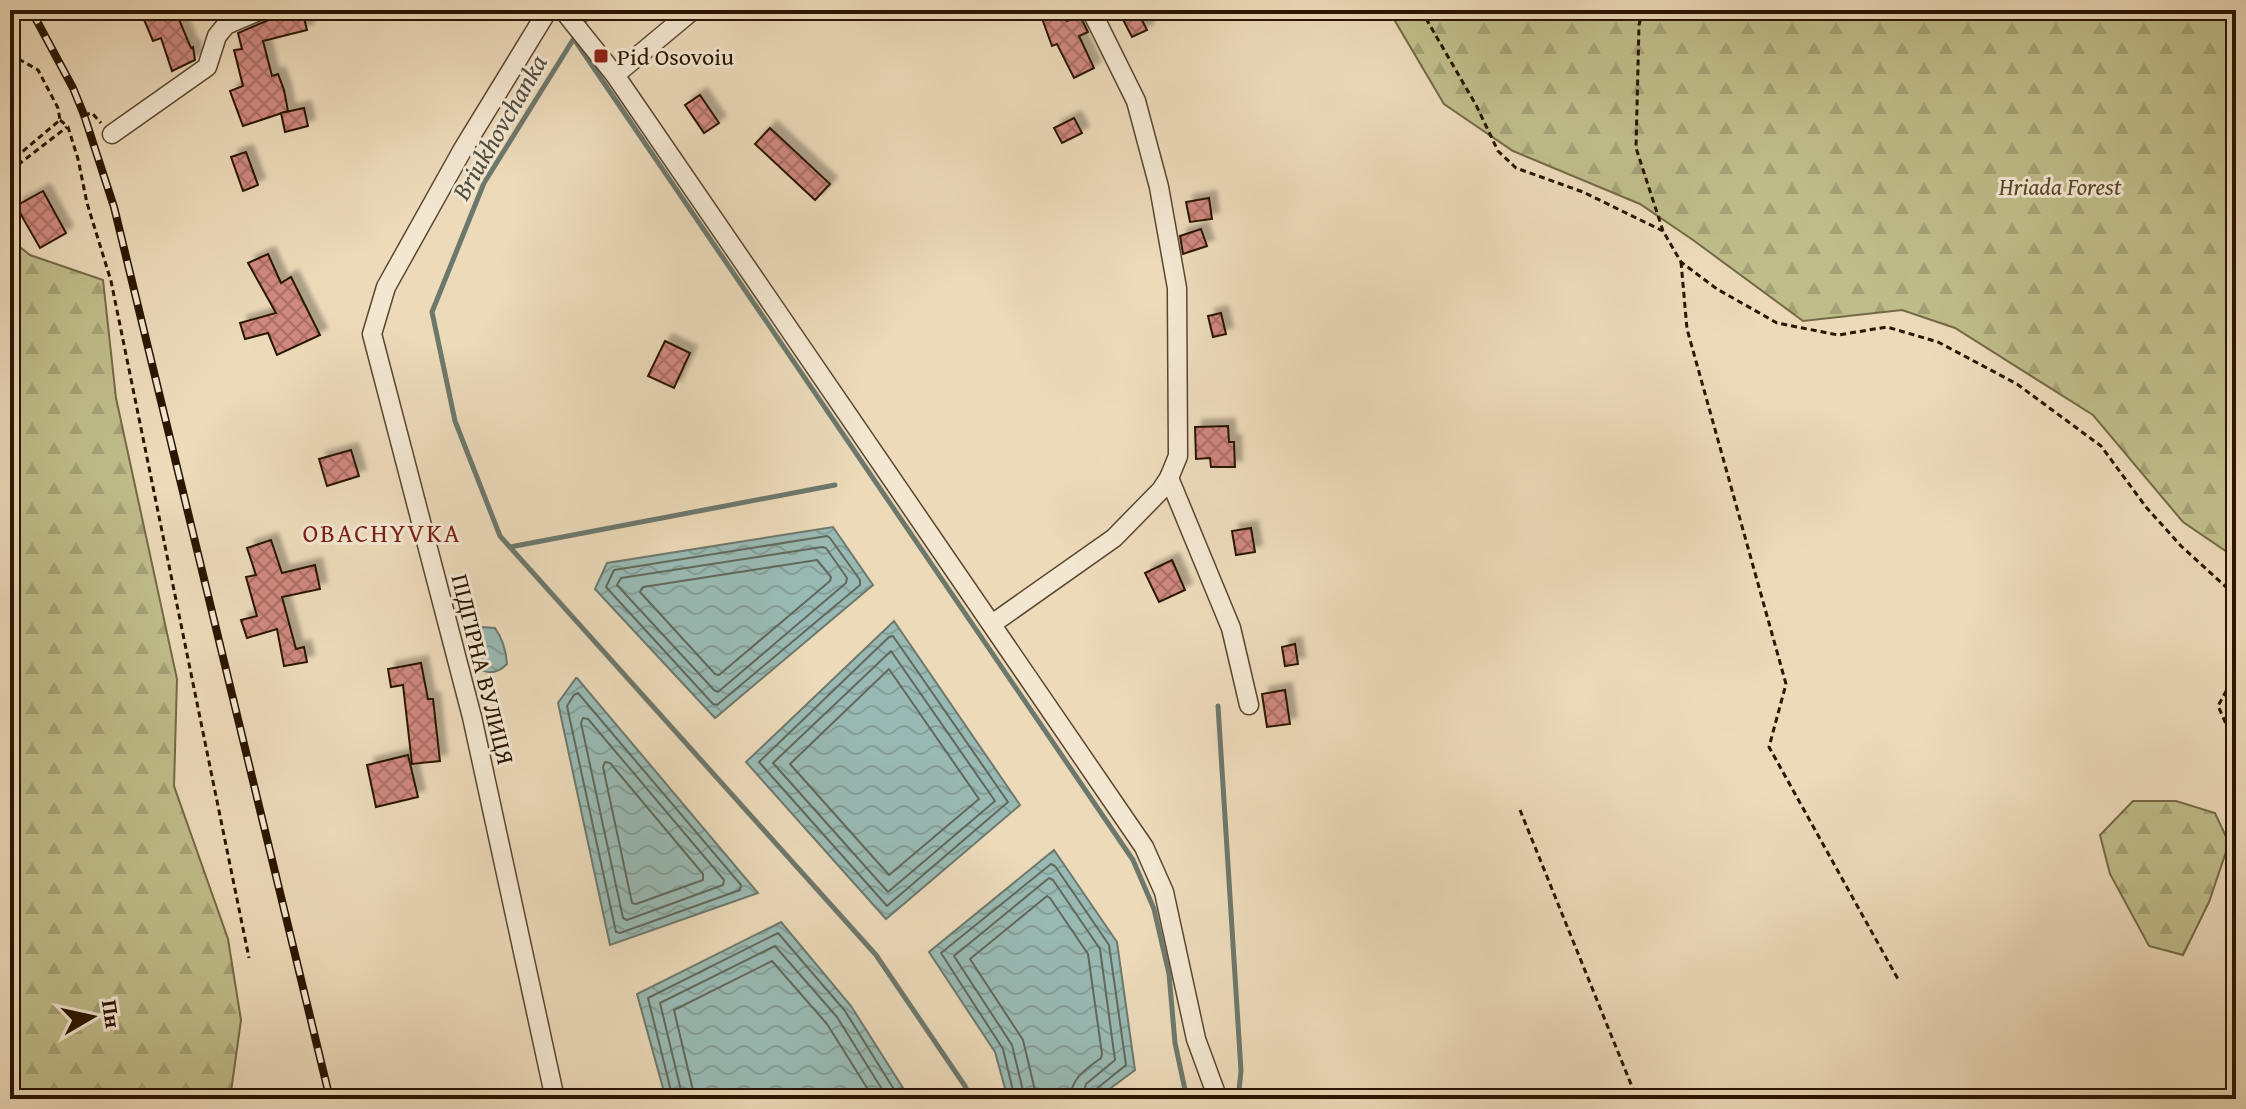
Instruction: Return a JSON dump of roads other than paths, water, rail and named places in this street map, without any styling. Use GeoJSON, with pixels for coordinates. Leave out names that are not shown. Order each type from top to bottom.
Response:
{"type":"FeatureCollection","features":[{"type":"Feature","properties":{"kind":"street"},"geometry":{"type":"LineString","coordinates":[[112,134],[207,67],[217,36],[226,25],[261,10]]}},
{"type":"Feature","properties":{"kind":"street","name":"ПІДГІРНА ВУЛИЦЯ"},"geometry":{"type":"LineString","coordinates":[[548,10],[463,149],[386,287],[372,334],[472,717],[555,1099]]}},
{"type":"Feature","properties":{"kind":"street"},"geometry":{"type":"LineString","coordinates":[[615,75],[693,10]]}},
{"type":"Feature","properties":{"kind":"street"},"geometry":{"type":"LineString","coordinates":[[992,624],[1114,538],[1169,478],[1178,456],[1177,288],[1159,187],[1136,101],[1091,10]]}},
{"type":"Feature","properties":{"kind":"street"},"geometry":{"type":"LineString","coordinates":[[565,13],[615,75],[1144,847],[1164,892],[1196,1039],[1218,1099]]}},
{"type":"Feature","properties":{"kind":"street"},"geometry":{"type":"LineString","coordinates":[[1169,478],[1231,628],[1249,705]]}},
{"type":"Feature","properties":{"kind":"street"},"geometry":{"type":"LineString","coordinates":[[2226,1099],[2236,1094]]}},
{"type":"Feature","properties":{"kind":"water"},"geometry":{"type":"Polygon","coordinates":[[[833,527],[873,585],[715,718],[595,589],[607,563],[833,527]]]}},
{"type":"Feature","properties":{"kind":"water"},"geometry":{"type":"Polygon","coordinates":[[[894,621],[1020,805],[886,919],[746,762],[894,621]]]}},
{"type":"Feature","properties":{"kind":"water"},"geometry":{"type":"Polygon","coordinates":[[[481,627],[495,628],[505,649],[507,664],[497,671],[479,669],[471,635],[481,627]]]}},
{"type":"Feature","properties":{"kind":"water"},"geometry":{"type":"Polygon","coordinates":[[[576,678],[758,893],[610,945],[558,703],[576,678]]]}},
{"type":"Feature","properties":{"kind":"water"},"geometry":{"type":"Polygon","coordinates":[[[1054,850],[1117,942],[1135,1070],[1096,1099],[1008,1099],[995,1052],[929,952],[1054,850]]]}},
{"type":"Feature","properties":{"kind":"water"},"geometry":{"type":"Polygon","coordinates":[[[781,922],[851,1006],[910,1099],[666,1099],[637,994],[781,922]]]}},
{"type":"Feature","properties":{"kind":"waterway","name":"Briukhovchanka"},"geometry":{"type":"LineString","coordinates":[[582,26],[591,10]]}},
{"type":"Feature","properties":{"kind":"waterway"},"geometry":{"type":"LineString","coordinates":[[576,35],[484,183],[432,312],[455,421],[500,536],[876,955],[971,1099]]}},
{"type":"Feature","properties":{"kind":"waterway"},"geometry":{"type":"LineString","coordinates":[[574,39],[1133,860],[1154,909],[1169,974],[1175,1043],[1187,1099]]}},
{"type":"Feature","properties":{"kind":"waterway"},"geometry":{"type":"LineString","coordinates":[[510,547],[835,485]]}},
{"type":"Feature","properties":{"kind":"waterway"},"geometry":{"type":"LineString","coordinates":[[1218,706],[1241,1071],[1238,1099]]}},
{"type":"Feature","properties":{"kind":"railway"},"geometry":{"type":"LineString","coordinates":[[31,10],[73,88],[114,207],[330,1099]]}},
{"type":"Feature","properties":{"kind":"place","name":"Pid Osovoiu"},"geometry":{"type":"Point","coordinates":[601,56]}},
{"type":"Feature","properties":{"kind":"district","name":"OBACHYVKA"},"geometry":{"type":"Point","coordinates":[382,532]}},
{"type":"Feature","properties":{"kind":"park label","name":"Hriada Forest"},"geometry":{"type":"Point","coordinates":[2060,186]}}]}
